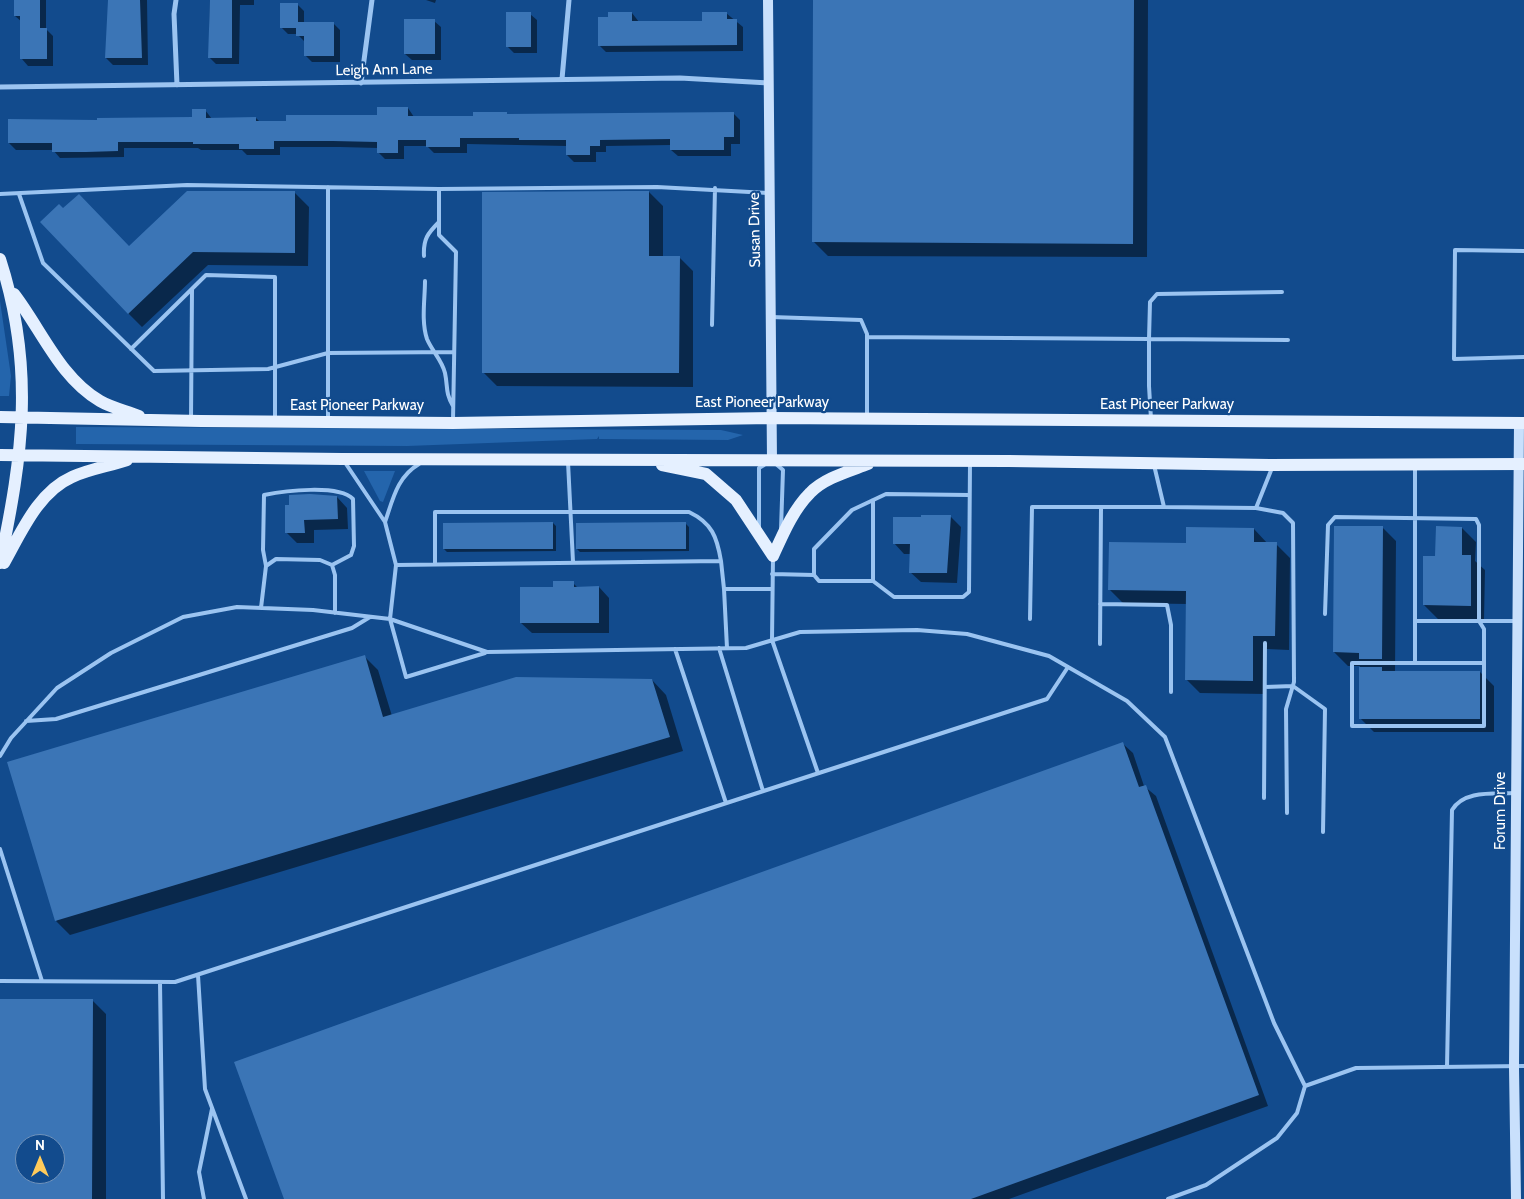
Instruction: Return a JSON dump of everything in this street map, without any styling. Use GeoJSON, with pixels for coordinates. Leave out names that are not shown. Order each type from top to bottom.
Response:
{"type":"FeatureCollection","features":[{"type":"Feature","properties":{"kind":"main road"},"geometry":{"type":"LineString","coordinates":[[0,259],[10,289],[16,318],[22,366],[20,455],[0,563]]}},
{"type":"Feature","properties":{"kind":"main road"},"geometry":{"type":"LineString","coordinates":[[10,289],[40,334],[81,386],[100,401],[149,420]]}},
{"type":"Feature","properties":{"kind":"main road","name":"East Pioneer Parkway"},"geometry":{"type":"LineString","coordinates":[[0,417],[454,423],[772,418],[1522,422]]}},
{"type":"Feature","properties":{"kind":"main road"},"geometry":{"type":"LineString","coordinates":[[0,456],[342,459],[567,458],[1273,465],[1522,464]]}},
{"type":"Feature","properties":{"kind":"main road"},"geometry":{"type":"LineString","coordinates":[[0,570],[41,502],[54,488],[72,477],[136,457]]}},
{"type":"Feature","properties":{"kind":"main road"},"geometry":{"type":"LineString","coordinates":[[628,459],[706,474],[736,500],[773,556]]}},
{"type":"Feature","properties":{"kind":"main road"},"geometry":{"type":"LineString","coordinates":[[773,556],[789,521],[811,492],[840,474],[877,461]]}},
{"type":"Feature","properties":{"kind":"street"},"geometry":{"type":"LineString","coordinates":[[176,0],[174,14],[177,85]]}},
{"type":"Feature","properties":{"kind":"street"},"geometry":{"type":"LineString","coordinates":[[361,82],[372,0]]}},
{"type":"Feature","properties":{"kind":"street"},"geometry":{"type":"LineString","coordinates":[[562,79],[568,0]]}},
{"type":"Feature","properties":{"kind":"street","name":"Susan Drive"},"geometry":{"type":"LineString","coordinates":[[768,0],[772,460]]}},
{"type":"Feature","properties":{"kind":"street","name":"Leigh Ann Lane"},"geometry":{"type":"LineString","coordinates":[[0,87],[680,78],[769,82]]}},
{"type":"Feature","properties":{"kind":"street","name":"Forum Drive"},"geometry":{"type":"LineString","coordinates":[[1516,1199],[1519,1066],[1517,793],[1520,733],[1516,621],[1522,422]]}},
{"type":"Feature","properties":{"kind":"lane"},"geometry":{"type":"LineString","coordinates":[[0,194],[188,185],[439,189],[715,188],[770,193]]}},
{"type":"Feature","properties":{"kind":"lane"},"geometry":{"type":"LineString","coordinates":[[328,187],[328,422]]}},
{"type":"Feature","properties":{"kind":"lane"},"geometry":{"type":"LineString","coordinates":[[712,325],[715,188]]}},
{"type":"Feature","properties":{"kind":"lane"},"geometry":{"type":"LineString","coordinates":[[439,189],[439,235],[456,252],[454,423]]}},
{"type":"Feature","properties":{"kind":"lane"},"geometry":{"type":"LineString","coordinates":[[19,194],[43,262],[154,371],[274,367],[328,353],[454,352]]}},
{"type":"Feature","properties":{"kind":"lane"},"geometry":{"type":"LineString","coordinates":[[424,256],[424,244],[427,234],[439,222]]}},
{"type":"Feature","properties":{"kind":"lane"},"geometry":{"type":"LineString","coordinates":[[1524,251],[1455,250],[1454,359],[1524,357]]}},
{"type":"Feature","properties":{"kind":"lane"},"geometry":{"type":"LineString","coordinates":[[131,349],[206,275],[275,277],[275,422]]}},
{"type":"Feature","properties":{"kind":"lane"},"geometry":{"type":"LineString","coordinates":[[425,281],[425,330],[434,352],[442,364],[446,375],[446,394],[454,408]]}},
{"type":"Feature","properties":{"kind":"lane"},"geometry":{"type":"LineString","coordinates":[[191,421],[192,288]]}},
{"type":"Feature","properties":{"kind":"lane"},"geometry":{"type":"LineString","coordinates":[[1152,421],[1149,386],[1150,302],[1157,294],[1282,292]]}},
{"type":"Feature","properties":{"kind":"lane"},"geometry":{"type":"LineString","coordinates":[[771,317],[861,320],[867,337],[868,418]]}},
{"type":"Feature","properties":{"kind":"lane"},"geometry":{"type":"LineString","coordinates":[[867,337],[1288,340]]}},
{"type":"Feature","properties":{"kind":"lane"},"geometry":{"type":"LineString","coordinates":[[567,458],[573,562]]}},
{"type":"Feature","properties":{"kind":"lane"},"geometry":{"type":"LineString","coordinates":[[342,459],[385,522],[396,565],[390,619],[406,677],[487,652],[746,648],[800,632],[916,630],[967,634],[1049,656],[1127,700],[1165,737],[1274,1023],[1305,1086],[1297,1113],[1277,1138],[1206,1185],[1168,1199]]}},
{"type":"Feature","properties":{"kind":"lane"},"geometry":{"type":"LineString","coordinates":[[385,522],[398,486],[408,470],[427,459]]}},
{"type":"Feature","properties":{"kind":"lane"},"geometry":{"type":"LineString","coordinates":[[773,556],[759,528],[759,468],[772,460],[783,470],[781,530],[773,556],[772,640],[818,773]]}},
{"type":"Feature","properties":{"kind":"lane"},"geometry":{"type":"LineString","coordinates":[[969,494],[886,494],[852,510],[814,549],[814,575],[819,581],[873,581],[894,597],[963,597],[969,592],[970,461]]}},
{"type":"Feature","properties":{"kind":"lane"},"geometry":{"type":"LineString","coordinates":[[1154,463],[1164,507]]}},
{"type":"Feature","properties":{"kind":"lane"},"geometry":{"type":"LineString","coordinates":[[1415,464],[1415,663]]}},
{"type":"Feature","properties":{"kind":"lane"},"geometry":{"type":"LineString","coordinates":[[1256,508],[1273,465]]}},
{"type":"Feature","properties":{"kind":"lane"},"geometry":{"type":"LineString","coordinates":[[261,608],[266,566],[263,550],[264,495],[277,492],[335,490],[347,493],[353,499],[354,546],[350,555],[332,565]]}},
{"type":"Feature","properties":{"kind":"lane"},"geometry":{"type":"LineString","coordinates":[[873,500],[873,581]]}},
{"type":"Feature","properties":{"kind":"lane"},"geometry":{"type":"LineString","coordinates":[[1030,619],[1032,507],[1256,508],[1283,513],[1293,524],[1293,686],[1286,709],[1287,813]]}},
{"type":"Feature","properties":{"kind":"lane"},"geometry":{"type":"LineString","coordinates":[[1100,644],[1101,507]]}},
{"type":"Feature","properties":{"kind":"lane"},"geometry":{"type":"LineString","coordinates":[[435,564],[435,512],[689,512],[703,519],[712,532],[721,561],[727,648]]}},
{"type":"Feature","properties":{"kind":"lane"},"geometry":{"type":"LineString","coordinates":[[1325,614],[1328,525],[1335,517],[1476,519],[1479,525],[1479,621],[1484,629],[1484,663],[1484,726],[1352,726],[1352,663],[1484,663]]}},
{"type":"Feature","properties":{"kind":"lane"},"geometry":{"type":"LineString","coordinates":[[266,566],[276,559],[320,560],[332,565]]}},
{"type":"Feature","properties":{"kind":"lane"},"geometry":{"type":"LineString","coordinates":[[396,565],[721,561]]}},
{"type":"Feature","properties":{"kind":"lane"},"geometry":{"type":"LineString","coordinates":[[332,565],[335,575],[334,613]]}},
{"type":"Feature","properties":{"kind":"lane"},"geometry":{"type":"LineString","coordinates":[[772,574],[814,575]]}},
{"type":"Feature","properties":{"kind":"lane"},"geometry":{"type":"LineString","coordinates":[[724,589],[772,589]]}},
{"type":"Feature","properties":{"kind":"lane"},"geometry":{"type":"LineString","coordinates":[[1100,604],[1167,605],[1171,625],[1171,692]]}},
{"type":"Feature","properties":{"kind":"lane"},"geometry":{"type":"LineString","coordinates":[[0,756],[11,738],[58,688],[111,653],[183,616],[237,607],[334,613],[390,619],[487,652]]}},
{"type":"Feature","properties":{"kind":"lane"},"geometry":{"type":"LineString","coordinates":[[26,721],[56,719],[352,628],[371,617]]}},
{"type":"Feature","properties":{"kind":"lane"},"geometry":{"type":"LineString","coordinates":[[1415,621],[1516,621]]}},
{"type":"Feature","properties":{"kind":"lane"},"geometry":{"type":"LineString","coordinates":[[1264,798],[1265,643]]}},
{"type":"Feature","properties":{"kind":"lane"},"geometry":{"type":"LineString","coordinates":[[719,648],[763,791]]}},
{"type":"Feature","properties":{"kind":"lane"},"geometry":{"type":"LineString","coordinates":[[675,649],[726,803]]}},
{"type":"Feature","properties":{"kind":"lane"},"geometry":{"type":"LineString","coordinates":[[0,980],[175,982],[1046,699],[1068,667]]}},
{"type":"Feature","properties":{"kind":"lane"},"geometry":{"type":"LineString","coordinates":[[1265,687],[1293,686],[1325,709],[1323,832]]}},
{"type":"Feature","properties":{"kind":"lane"},"geometry":{"type":"LineString","coordinates":[[1447,1067],[1452,810],[1456,803],[1472,795],[1517,793]]}},
{"type":"Feature","properties":{"kind":"lane"},"geometry":{"type":"LineString","coordinates":[[0,848],[42,981]]}},
{"type":"Feature","properties":{"kind":"lane"},"geometry":{"type":"LineString","coordinates":[[198,975],[205,1089],[246,1199]]}},
{"type":"Feature","properties":{"kind":"lane"},"geometry":{"type":"LineString","coordinates":[[160,982],[162,1199]]}},
{"type":"Feature","properties":{"kind":"lane"},"geometry":{"type":"LineString","coordinates":[[1305,1086],[1356,1068],[1519,1066]]}},
{"type":"Feature","properties":{"kind":"lane"},"geometry":{"type":"LineString","coordinates":[[204,1199],[199,1172],[212,1109]]}},
{"type":"Feature","properties":{"kind":"shaded area"},"geometry":{"type":"Polygon","coordinates":[[[0,301],[11,376],[9,396],[0,396],[0,301]]]}},
{"type":"Feature","properties":{"kind":"shaded area"},"geometry":{"type":"Polygon","coordinates":[[[76,427],[721,430],[743,435],[728,440],[599,439],[599,436],[597,439],[407,446],[76,444],[76,427]]]}},
{"type":"Feature","properties":{"kind":"shaded area"},"geometry":{"type":"Polygon","coordinates":[[[364,471],[395,471],[383,502],[380,501],[364,471]]]}},
{"type":"Feature","properties":{"kind":"building"},"geometry":{"type":"Polygon","coordinates":[[[14,0],[40,0],[40,28],[47,28],[47,59],[20,59],[20,16],[14,16],[14,0]]]}},
{"type":"Feature","properties":{"kind":"building"},"geometry":{"type":"Polygon","coordinates":[[[108,0],[140,0],[142,58],[105,58],[108,0]]]}},
{"type":"Feature","properties":{"kind":"building"},"geometry":{"type":"Polygon","coordinates":[[[210,0],[232,0],[232,58],[208,58],[210,0]]]}},
{"type":"Feature","properties":{"kind":"building"},"geometry":{"type":"Polygon","coordinates":[[[813,0],[1134,0],[1133,244],[812,242],[813,0]]]}},
{"type":"Feature","properties":{"kind":"building"},"geometry":{"type":"Polygon","coordinates":[[[280,3],[298,3],[298,22],[334,22],[334,56],[304,56],[304,36],[296,36],[296,28],[280,28],[280,3]]]}},
{"type":"Feature","properties":{"kind":"building"},"geometry":{"type":"Polygon","coordinates":[[[506,12],[531,12],[531,47],[506,47],[506,12]]]}},
{"type":"Feature","properties":{"kind":"building"},"geometry":{"type":"Polygon","coordinates":[[[608,12],[632,12],[632,21],[702,21],[702,12],[727,12],[727,19],[737,19],[737,45],[598,46],[598,17],[608,17],[608,12]]]}},
{"type":"Feature","properties":{"kind":"building"},"geometry":{"type":"Polygon","coordinates":[[[404,19],[435,19],[435,54],[404,54],[404,19]]]}},
{"type":"Feature","properties":{"kind":"building"},"geometry":{"type":"Polygon","coordinates":[[[377,107],[408,107],[408,116],[473,116],[473,112],[507,112],[507,114],[734,112],[734,137],[724,137],[724,150],[670,150],[670,139],[600,140],[600,146],[590,146],[590,155],[566,155],[566,140],[519,140],[519,138],[460,138],[460,147],[426,147],[426,140],[398,140],[398,153],[377,153],[377,142],[274,141],[274,149],[239,149],[239,144],[118,142],[118,151],[86,152],[52,152],[52,143],[8,143],[8,119],[97,120],[97,118],[192,117],[192,109],[206,109],[206,118],[256,117],[256,121],[286,121],[286,115],[377,115],[377,107]]]}},
{"type":"Feature","properties":{"kind":"building"},"geometry":{"type":"Polygon","coordinates":[[[187,191],[295,191],[295,253],[193,252],[128,314],[40,222],[59,204],[63,208],[79,194],[129,246],[187,191]]]}},
{"type":"Feature","properties":{"kind":"building"},"geometry":{"type":"Polygon","coordinates":[[[649,191],[649,256],[680,256],[679,373],[482,373],[482,192],[649,191]]]}},
{"type":"Feature","properties":{"kind":"building"},"geometry":{"type":"Polygon","coordinates":[[[289,495],[337,496],[338,519],[304,520],[305,533],[285,533],[285,505],[289,505],[289,495]]]}},
{"type":"Feature","properties":{"kind":"building"},"geometry":{"type":"Polygon","coordinates":[[[921,515],[951,515],[947,573],[909,573],[910,544],[893,544],[893,517],[921,517],[921,515]]]}},
{"type":"Feature","properties":{"kind":"building"},"geometry":{"type":"Polygon","coordinates":[[[553,522],[553,549],[443,549],[443,523],[553,522]]]}},
{"type":"Feature","properties":{"kind":"building"},"geometry":{"type":"Polygon","coordinates":[[[686,522],[686,549],[576,549],[576,523],[686,522]]]}},
{"type":"Feature","properties":{"kind":"building"},"geometry":{"type":"Polygon","coordinates":[[[1334,526],[1383,526],[1382,659],[1359,659],[1359,653],[1333,652],[1334,526]]]}},
{"type":"Feature","properties":{"kind":"building"},"geometry":{"type":"Polygon","coordinates":[[[1436,526],[1462,527],[1462,555],[1471,555],[1471,606],[1423,605],[1423,556],[1435,556],[1436,526]]]}},
{"type":"Feature","properties":{"kind":"building"},"geometry":{"type":"Polygon","coordinates":[[[1186,527],[1254,528],[1254,542],[1277,542],[1275,636],[1253,636],[1253,681],[1185,680],[1186,591],[1108,590],[1109,542],[1186,543],[1186,527]]]}},
{"type":"Feature","properties":{"kind":"building"},"geometry":{"type":"Polygon","coordinates":[[[553,581],[574,581],[574,587],[599,586],[599,623],[520,623],[520,587],[553,587],[553,581]]]}},
{"type":"Feature","properties":{"kind":"building"},"geometry":{"type":"Polygon","coordinates":[[[365,655],[383,717],[516,677],[652,679],[670,737],[55,921],[7,762],[365,655]]]}},
{"type":"Feature","properties":{"kind":"building"},"geometry":{"type":"Polygon","coordinates":[[[1359,667],[1382,667],[1382,671],[1480,671],[1480,719],[1359,719],[1359,667]]]}},
{"type":"Feature","properties":{"kind":"building"},"geometry":{"type":"Polygon","coordinates":[[[1123,742],[1139,787],[1146,785],[1259,1095],[971,1199],[284,1199],[234,1062],[1123,742]]]}},
{"type":"Feature","properties":{"kind":"building"},"geometry":{"type":"Polygon","coordinates":[[[0,999],[93,999],[92,1199],[0,1199],[0,999]]]}}]}
